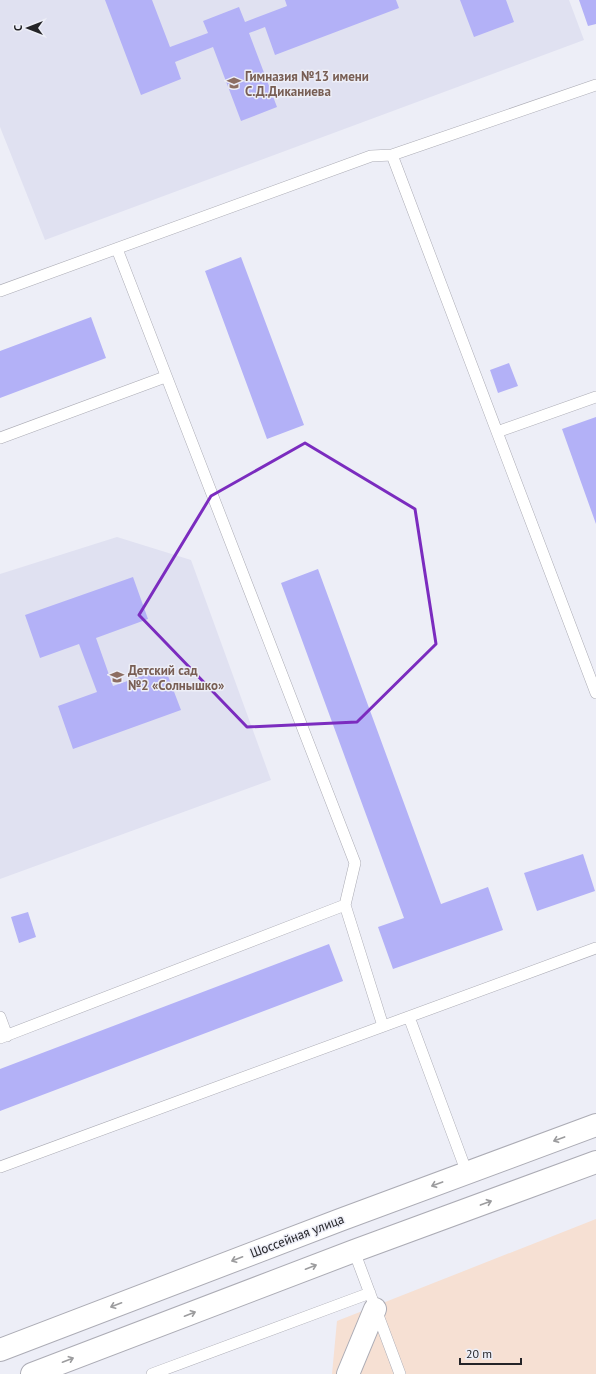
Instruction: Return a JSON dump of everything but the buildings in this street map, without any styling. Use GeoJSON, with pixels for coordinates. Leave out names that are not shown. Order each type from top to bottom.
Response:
{"type":"FeatureCollection","features":[{"type":"Feature","properties":{"kind":"main road","name":"Шоссейная улица"},"geometry":{"type":"LineString","coordinates":[[0,1350],[467,1173],[596,1126]]}},
{"type":"Feature","properties":{"kind":"main road"},"geometry":{"type":"LineString","coordinates":[[32,1374],[354,1251],[596,1162]]}},
{"type":"Feature","properties":{"kind":"main road"},"geometry":{"type":"LineString","coordinates":[[348,1374],[372,1301]]}},
{"type":"Feature","properties":{"kind":"lane"},"geometry":{"type":"LineString","coordinates":[[0,291],[371,156],[392,156],[596,85]]}},
{"type":"Feature","properties":{"kind":"lane"},"geometry":{"type":"LineString","coordinates":[[392,156],[596,693]]}},
{"type":"Feature","properties":{"kind":"lane"},"geometry":{"type":"LineString","coordinates":[[116,248],[355,863],[345,906],[383,1026]]}},
{"type":"Feature","properties":{"kind":"lane"},"geometry":{"type":"LineString","coordinates":[[0,438],[165,377]]}},
{"type":"Feature","properties":{"kind":"lane"},"geometry":{"type":"LineString","coordinates":[[497,432],[596,397]]}},
{"type":"Feature","properties":{"kind":"lane"},"geometry":{"type":"LineString","coordinates":[[0,1017],[3,1037],[345,906]]}},
{"type":"Feature","properties":{"kind":"lane"},"geometry":{"type":"LineString","coordinates":[[0,1167],[596,948]]}},
{"type":"Feature","properties":{"kind":"lane"},"geometry":{"type":"LineString","coordinates":[[409,1017],[467,1173]]}},
{"type":"Feature","properties":{"kind":"lane"},"geometry":{"type":"LineString","coordinates":[[354,1251],[400,1374]]}},
{"type":"Feature","properties":{"kind":"lane"},"geometry":{"type":"LineString","coordinates":[[152,1374],[372,1301]]}},
{"type":"Feature","properties":{"kind":"highlighted area"},"geometry":{"type":"Polygon","coordinates":[[[305,443],[415,509],[436,644],[357,722],[247,727],[139,615],[211,496],[305,443]]]}},
{"type":"Feature","properties":{"kind":"shaded area","name":"Гимназия №13 имени С.Д.Диканиева"},"geometry":{"type":"Polygon","coordinates":[[[0,0],[569,0],[584,40],[45,240],[0,127],[0,0]]]}},
{"type":"Feature","properties":{"kind":"shaded area","name":"Детский сад №2 «Солнышко»"},"geometry":{"type":"Polygon","coordinates":[[[117,537],[191,560],[271,780],[0,879],[0,574],[117,537]]]}},
{"type":"Feature","properties":{"kind":"shaded area"},"geometry":{"type":"Polygon","coordinates":[[[596,1219],[596,1374],[332,1374],[337,1321],[596,1219]]]}},
{"type":"Feature","properties":{"kind":"place","name":"Гимназия №13 имени С.Д.Диканиева"},"geometry":{"type":"Point","coordinates":[234,83]}},
{"type":"Feature","properties":{"kind":"place","name":"Детский сад №2 «Солнышко»"},"geometry":{"type":"Point","coordinates":[117,677]}}]}
